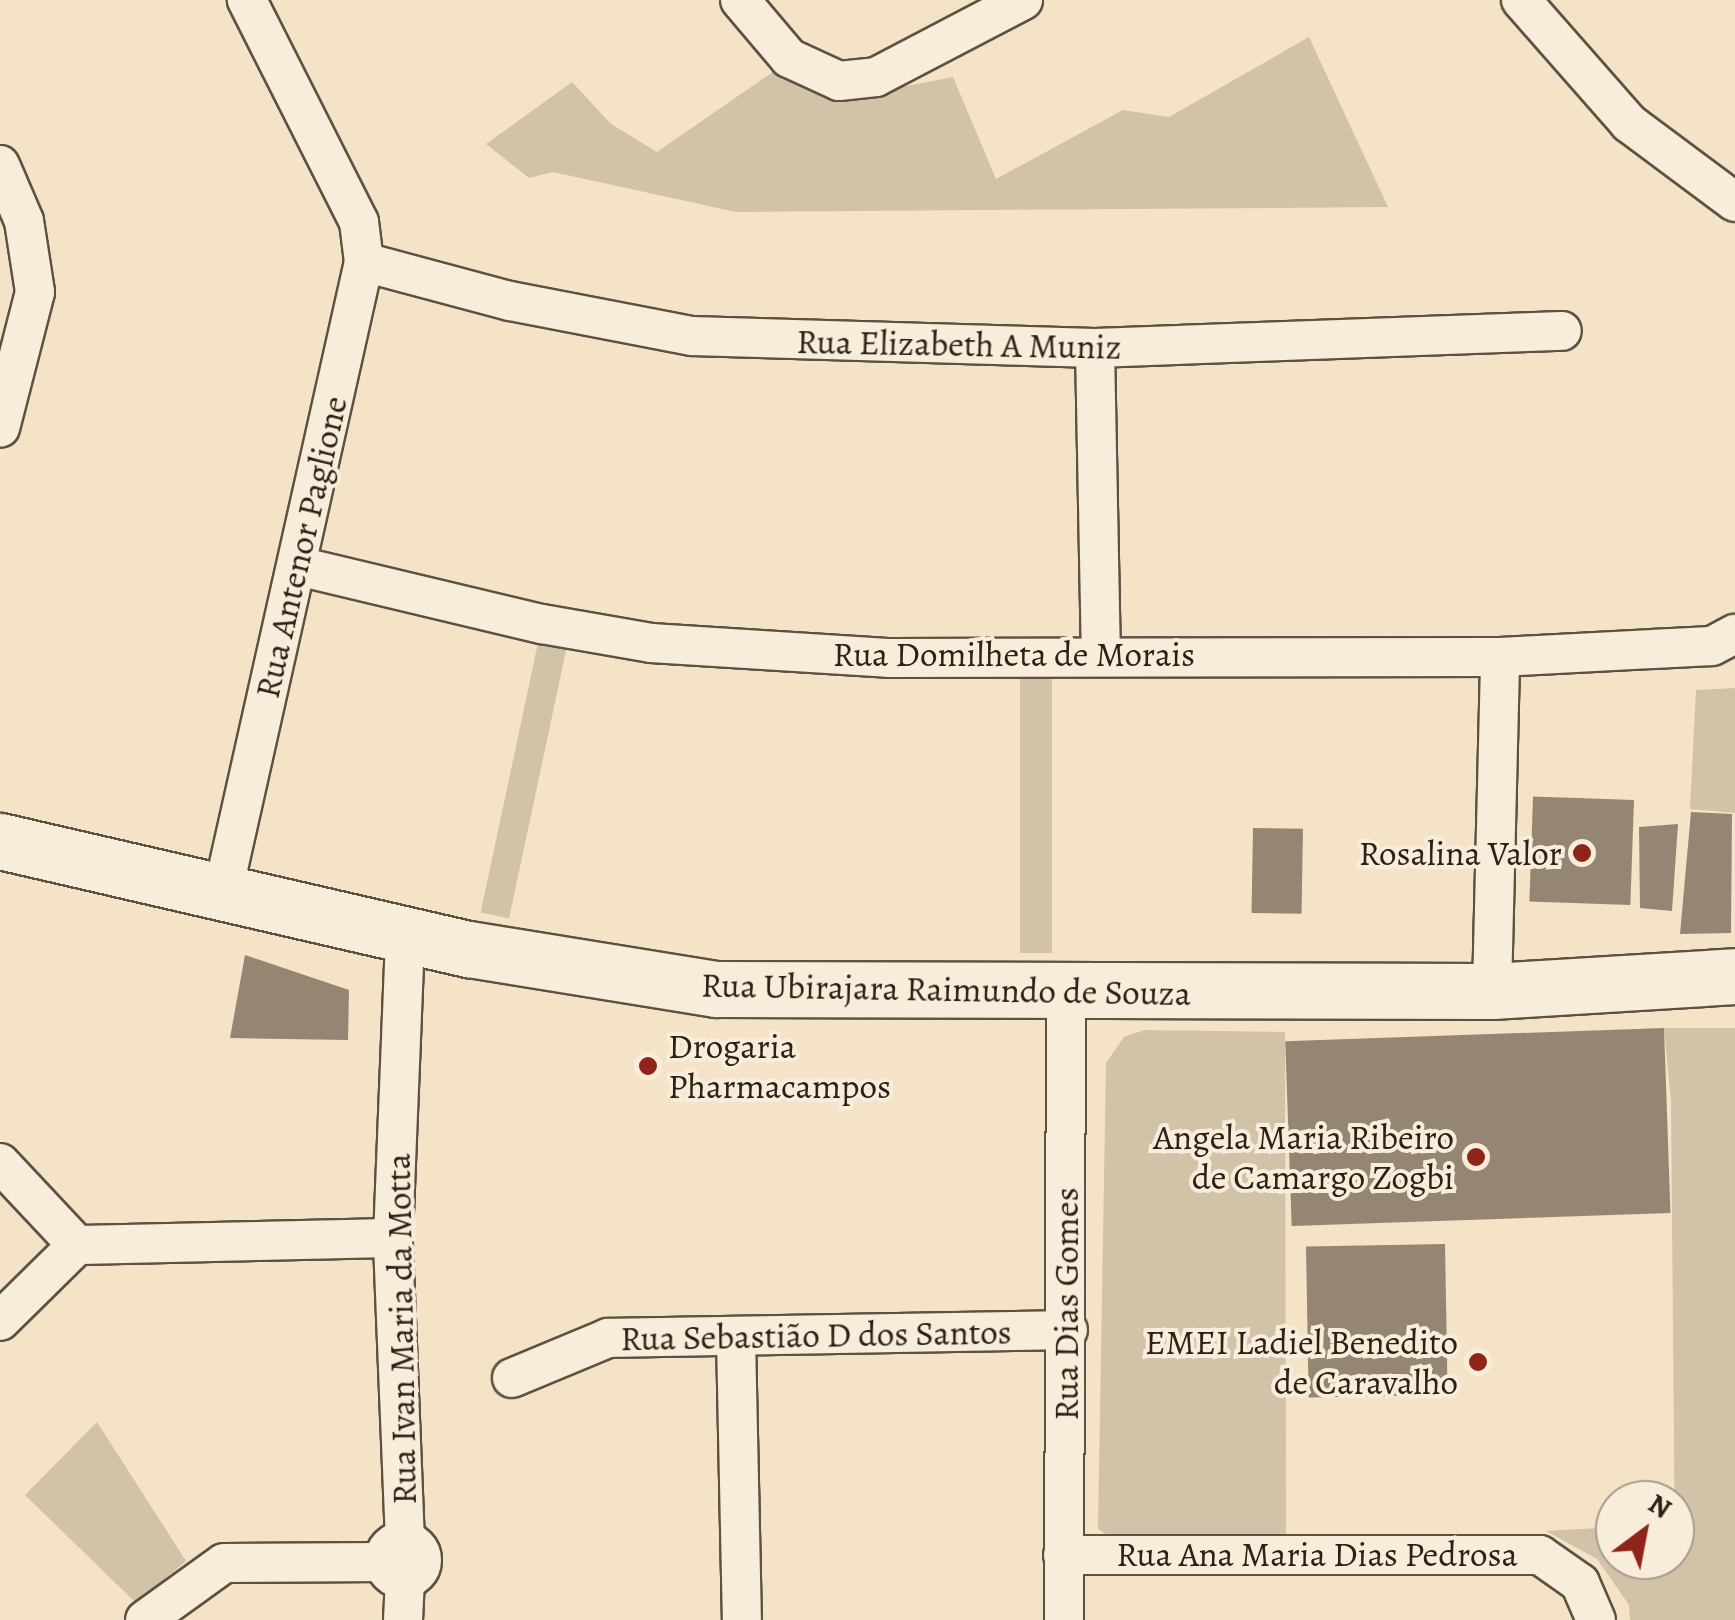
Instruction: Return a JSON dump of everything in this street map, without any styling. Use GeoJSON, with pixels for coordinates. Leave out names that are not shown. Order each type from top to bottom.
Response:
{"type":"FeatureCollection","features":[{"type":"Feature","properties":{"kind":"main road"},"geometry":{"type":"LineString","coordinates":[[0,842],[224,891]]}},
{"type":"Feature","properties":{"kind":"main road","name":"Rua Ubirajara Raimundo de Souza"},"geometry":{"type":"LineString","coordinates":[[224,891],[405,936],[716,989],[1492,991],[1678,984],[1735,976]]}},
{"type":"Feature","properties":{"kind":"main road","name":"Rua Ubirajara Raimundo de Souza"},"geometry":{"type":"LineString","coordinates":[[1678,984],[1735,994]]}},
{"type":"Feature","properties":{"kind":"street","name":"Rua Antenor Paglione"},"geometry":{"type":"LineString","coordinates":[[224,891],[364,262],[358,222],[344,190],[247,0]]}},
{"type":"Feature","properties":{"kind":"street"},"geometry":{"type":"LineString","coordinates":[[740,0],[789,58],[839,82],[876,76],[1024,0]]}},
{"type":"Feature","properties":{"kind":"street"},"geometry":{"type":"LineString","coordinates":[[1521,0],[1629,123],[1735,202]]}},
{"type":"Feature","properties":{"kind":"street"},"geometry":{"type":"LineString","coordinates":[[0,165],[24,221],[35,292],[0,428]]}},
{"type":"Feature","properties":{"kind":"street","name":"Rua Elizabeth A Muniz"},"geometry":{"type":"LineString","coordinates":[[364,262],[510,301],[692,336],[1096,348],[1562,332]]}},
{"type":"Feature","properties":{"kind":"street"},"geometry":{"type":"LineString","coordinates":[[1096,348],[1100,654]]}},
{"type":"Feature","properties":{"kind":"street","name":"Rua Domilheta de Morais"},"geometry":{"type":"LineString","coordinates":[[298,566],[542,624],[652,643],[888,658],[1100,654],[1500,658],[1712,646],[1735,634]]}},
{"type":"Feature","properties":{"kind":"street"},"geometry":{"type":"LineString","coordinates":[[1492,991],[1500,658]]}},
{"type":"Feature","properties":{"kind":"street","name":"Rua Ivan Maria da Motta"},"geometry":{"type":"LineString","coordinates":[[403,1620],[398,1561],[392,1238],[405,936]]}},
{"type":"Feature","properties":{"kind":"street","name":"Rua Dias Gomes"},"geometry":{"type":"LineString","coordinates":[[1064,1620],[1068,1330],[1066,989]]}},
{"type":"Feature","properties":{"kind":"street"},"geometry":{"type":"LineString","coordinates":[[0,1163],[76,1245]]}},
{"type":"Feature","properties":{"kind":"street"},"geometry":{"type":"LineString","coordinates":[[0,1322],[76,1245],[392,1238]]}},
{"type":"Feature","properties":{"kind":"street","name":"Rua Sebastião D dos Santos"},"geometry":{"type":"LineString","coordinates":[[512,1378],[608,1338],[1068,1330]]}},
{"type":"Feature","properties":{"kind":"street"},"geometry":{"type":"LineString","coordinates":[[736,1338],[742,1620]]}},
{"type":"Feature","properties":{"kind":"street","name":"Rua Ana Maria Dias Pedrosa"},"geometry":{"type":"LineString","coordinates":[[1063,1555],[1540,1555],[1580,1582],[1596,1620]]}},
{"type":"Feature","properties":{"kind":"street"},"geometry":{"type":"LineString","coordinates":[[145,1620],[224,1562],[398,1561]]}},
{"type":"Feature","properties":{"kind":"shaded area"},"geometry":{"type":"Polygon","coordinates":[[[1309,37],[1388,207],[736,212],[553,172],[529,178],[486,144],[572,82],[611,124],[657,152],[783,65],[870,93],[953,77],[996,179],[1123,110],[1169,117],[1309,37]]]}},
{"type":"Feature","properties":{"kind":"shaded area"},"geometry":{"type":"Polygon","coordinates":[[[542,624],[570,630],[509,919],[481,913],[542,624]]]}},
{"type":"Feature","properties":{"kind":"shaded area"},"geometry":{"type":"Polygon","coordinates":[[[1020,657],[1052,657],[1052,953],[1020,953],[1020,657]]]}},
{"type":"Feature","properties":{"kind":"shaded area"},"geometry":{"type":"Polygon","coordinates":[[[1735,688],[1735,813],[1690,809],[1696,690],[1735,688]]]}},
{"type":"Feature","properties":{"kind":"shaded area"},"geometry":{"type":"Polygon","coordinates":[[[1664,1028],[1735,1028],[1735,1620],[1630,1620],[1629,1605],[1612,1580],[1695,1580],[1695,1480],[1674,1480],[1671,1101],[1664,1028]]]}},
{"type":"Feature","properties":{"kind":"shaded area"},"geometry":{"type":"Polygon","coordinates":[[[1144,1030],[1285,1032],[1286,1536],[1121,1544],[1098,1529],[1106,1063],[1124,1037],[1144,1030]]]}},
{"type":"Feature","properties":{"kind":"shaded area"},"geometry":{"type":"Polygon","coordinates":[[[97,1422],[186,1561],[136,1603],[25,1495],[97,1422]]]}},
{"type":"Feature","properties":{"kind":"shaded area"},"geometry":{"type":"Polygon","coordinates":[[[1595,1528],[1595,1558],[1546,1531],[1595,1528]]]}},
{"type":"Feature","properties":{"kind":"building","name":"Rosalina Valor"},"geometry":{"type":"Polygon","coordinates":[[[1533,796],[1634,800],[1630,905],[1529,901],[1533,796]]]}},
{"type":"Feature","properties":{"kind":"building"},"geometry":{"type":"Polygon","coordinates":[[[1691,812],[1732,814],[1731,933],[1680,934],[1691,812]]]}},
{"type":"Feature","properties":{"kind":"building"},"geometry":{"type":"Polygon","coordinates":[[[1678,824],[1672,911],[1640,908],[1639,827],[1678,824]]]}},
{"type":"Feature","properties":{"kind":"building"},"geometry":{"type":"Polygon","coordinates":[[[1253,828],[1303,829],[1302,914],[1252,913],[1253,828]]]}},
{"type":"Feature","properties":{"kind":"building"},"geometry":{"type":"Polygon","coordinates":[[[245,955],[349,990],[348,1040],[230,1038],[245,955]]]}},
{"type":"Feature","properties":{"kind":"building","name":"Angela Maria Ribeiro de Camargo Zogbi"},"geometry":{"type":"Polygon","coordinates":[[[1664,1028],[1670,1213],[1292,1226],[1285,1041],[1664,1028]]]}},
{"type":"Feature","properties":{"kind":"building"},"geometry":{"type":"Polygon","coordinates":[[[1445,1244],[1448,1395],[1309,1397],[1306,1246],[1445,1244]]]}},
{"type":"Feature","properties":{"kind":"place","name":"Rosalina Valor"},"geometry":{"type":"Point","coordinates":[1582,853]}},
{"type":"Feature","properties":{"kind":"place","name":"Drogaria Pharmacampos"},"geometry":{"type":"Point","coordinates":[648,1066]}},
{"type":"Feature","properties":{"kind":"place","name":"Angela Maria Ribeiro de Camargo Zogbi"},"geometry":{"type":"Point","coordinates":[1476,1157]}},
{"type":"Feature","properties":{"kind":"place","name":"EMEI Ladiel Benedito de Caravalho"},"geometry":{"type":"Point","coordinates":[1478,1362]}}]}
